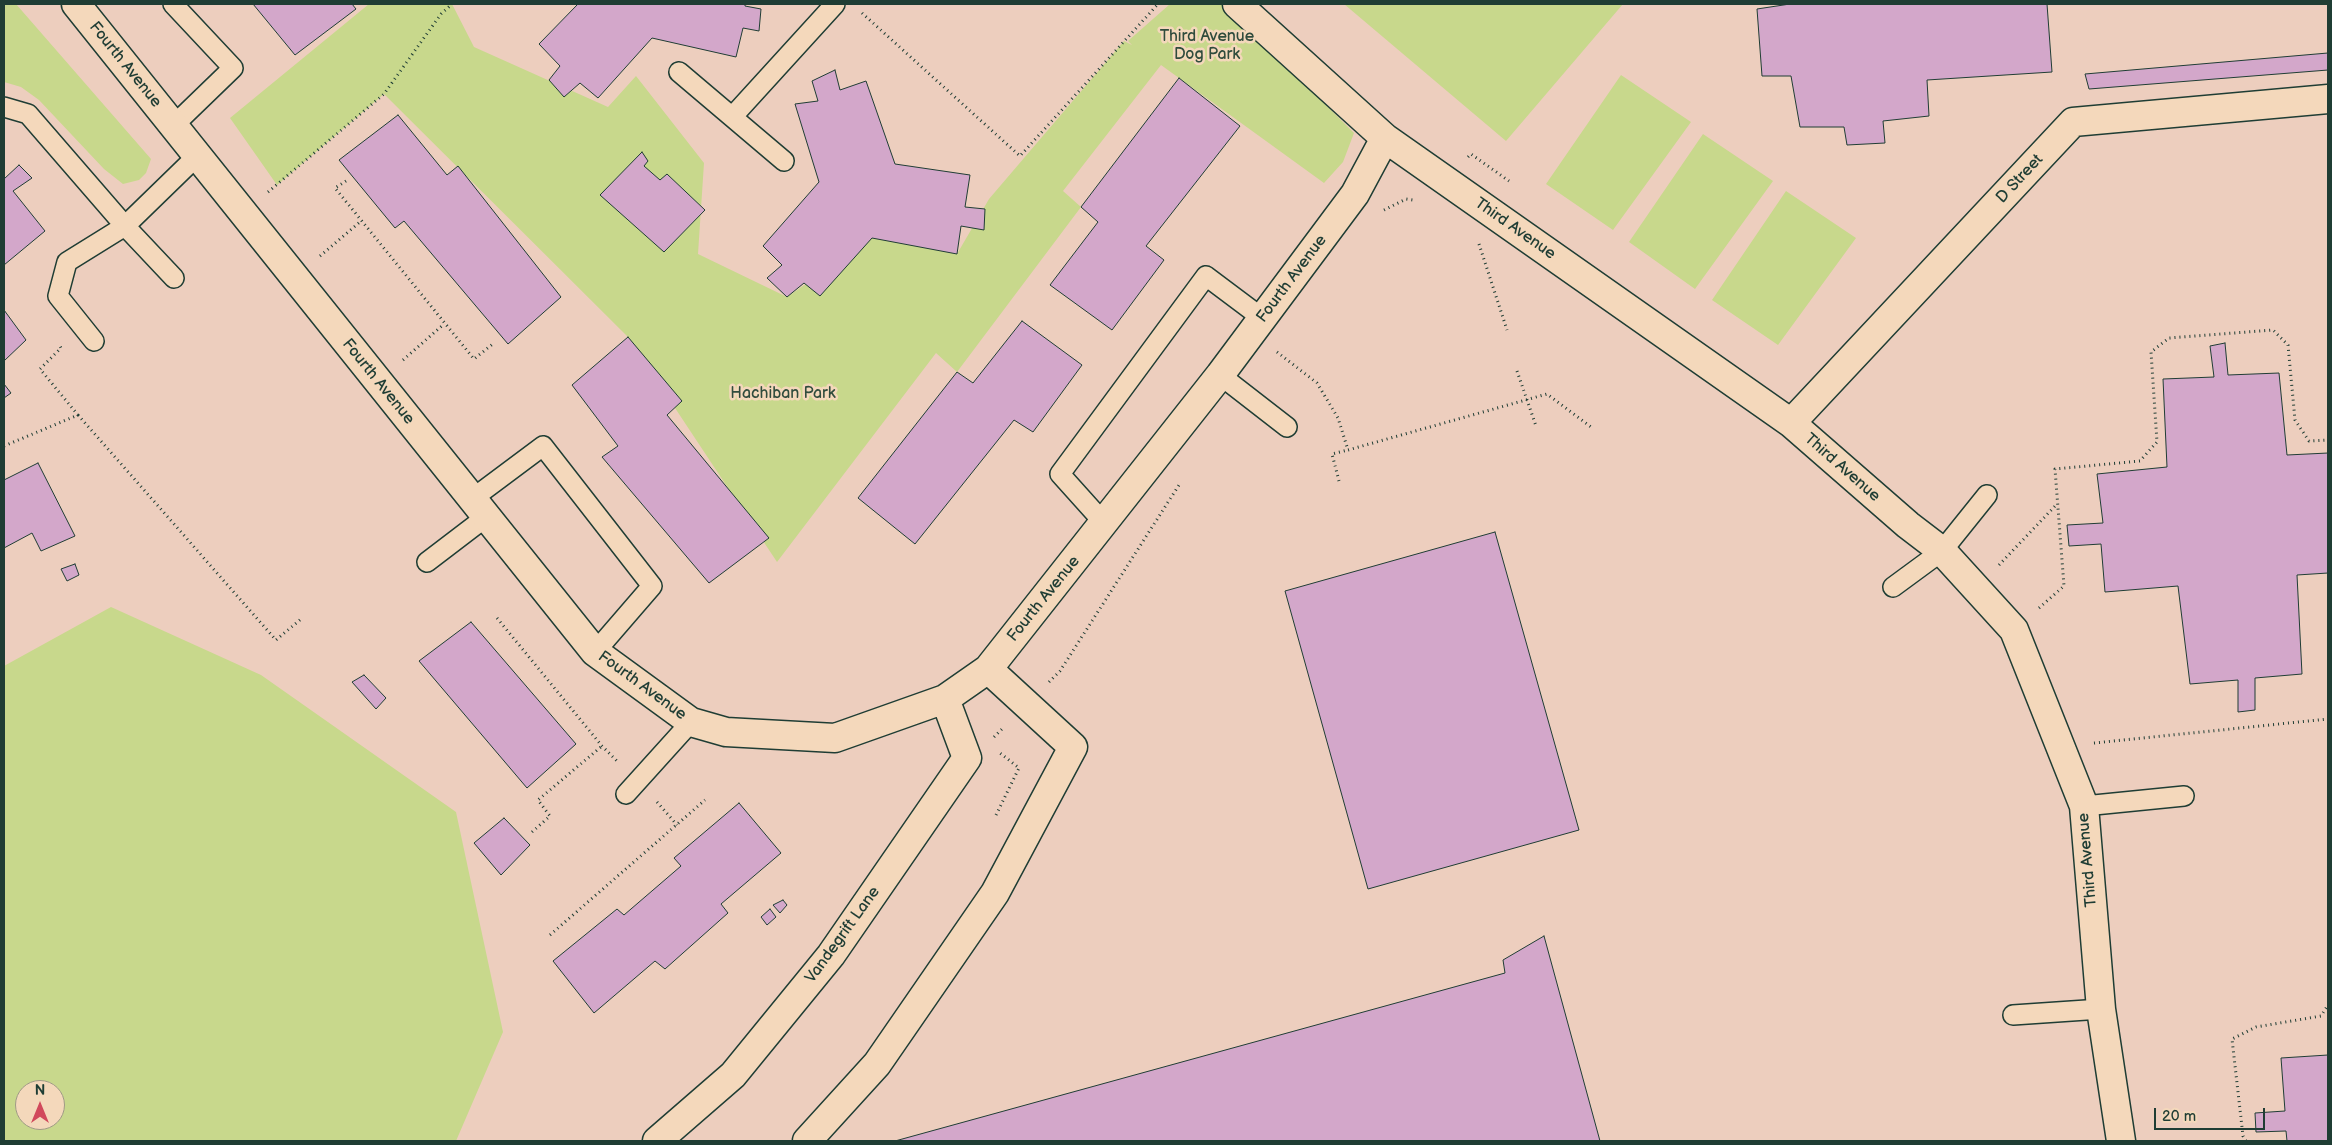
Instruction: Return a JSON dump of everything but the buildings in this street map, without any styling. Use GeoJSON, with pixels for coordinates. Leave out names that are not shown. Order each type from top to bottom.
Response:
{"type":"FeatureCollection","features":[{"type":"Feature","properties":{"kind":"street","name":"Fourth Avenue"},"geometry":{"type":"LineString","coordinates":[[76,4],[595,652],[691,722],[726,732],[835,738],[945,699],[988,669],[1104,523],[1230,383],[1262,318],[1355,194],[1384,138]]}},
{"type":"Feature","properties":{"kind":"street","name":"Third Avenue"},"geometry":{"type":"LineString","coordinates":[[1237,4],[1384,138],[1792,423],[1908,525],[1942,551],[2014,630],[2084,806],[2101,1009],[2121,1141]]}},
{"type":"Feature","properties":{"kind":"street","name":"D Street"},"geometry":{"type":"LineString","coordinates":[[1792,423],[2073,122],[2328,99]]}},
{"type":"Feature","properties":{"kind":"street"},"geometry":{"type":"LineString","coordinates":[[807,1141],[877,1064],[995,893],[1073,747],[988,669]]}},
{"type":"Feature","properties":{"kind":"street","name":"Vandegrift Lane"},"geometry":{"type":"LineString","coordinates":[[657,1141],[733,1075],[831,955],[967,758],[945,699]]}},
{"type":"Feature","properties":{"kind":"lane"},"geometry":{"type":"LineString","coordinates":[[173,4],[233,68],[173,126]]}},
{"type":"Feature","properties":{"kind":"lane"},"geometry":{"type":"LineString","coordinates":[[733,116],[835,4]]}},
{"type":"Feature","properties":{"kind":"lane"},"geometry":{"type":"LineString","coordinates":[[679,72],[784,161]]}},
{"type":"Feature","properties":{"kind":"lane"},"geometry":{"type":"LineString","coordinates":[[4,107],[28,114],[125,226],[174,278]]}},
{"type":"Feature","properties":{"kind":"lane"},"geometry":{"type":"LineString","coordinates":[[94,342],[58,296],[67,262],[125,226],[198,156]]}},
{"type":"Feature","properties":{"kind":"lane"},"geometry":{"type":"LineString","coordinates":[[1104,523],[1060,474],[1206,276],[1262,318]]}},
{"type":"Feature","properties":{"kind":"lane"},"geometry":{"type":"LineString","coordinates":[[1230,383],[1287,427]]}},
{"type":"Feature","properties":{"kind":"lane"},"geometry":{"type":"LineString","coordinates":[[427,562],[543,446],[652,586],[595,652]]}},
{"type":"Feature","properties":{"kind":"lane"},"geometry":{"type":"LineString","coordinates":[[1893,587],[1942,551],[1987,495]]}},
{"type":"Feature","properties":{"kind":"lane"},"geometry":{"type":"LineString","coordinates":[[632,787],[691,722]]}},
{"type":"Feature","properties":{"kind":"lane"},"geometry":{"type":"LineString","coordinates":[[2084,806],[2184,796]]}},
{"type":"Feature","properties":{"kind":"lane"},"geometry":{"type":"LineString","coordinates":[[2013,1015],[2101,1009]]}},
{"type":"Feature","properties":{"kind":"path"},"geometry":{"type":"LineString","coordinates":[[243,213],[384,94],[441,14],[452,4]]}},
{"type":"Feature","properties":{"kind":"path"},"geometry":{"type":"LineString","coordinates":[[858,9],[1020,156],[1158,4]]}},
{"type":"Feature","properties":{"kind":"path"},"geometry":{"type":"LineString","coordinates":[[346,181],[335,188],[474,359],[494,343]]}},
{"type":"Feature","properties":{"kind":"path"},"geometry":{"type":"LineString","coordinates":[[1380,213],[1406,199],[1422,201]]}},
{"type":"Feature","properties":{"kind":"path"},"geometry":{"type":"LineString","coordinates":[[295,278],[361,221]]}},
{"type":"Feature","properties":{"kind":"path"},"geometry":{"type":"LineString","coordinates":[[1482,240],[1478,246],[1506,330]]}},
{"type":"Feature","properties":{"kind":"path"},"geometry":{"type":"LineString","coordinates":[[378,382],[444,324]]}},
{"type":"Feature","properties":{"kind":"path"},"geometry":{"type":"LineString","coordinates":[[2014,630],[2064,586],[2055,469],[2140,461],[2156,442],[2151,352],[2169,338],[2272,330],[2288,345],[2295,420],[2309,440],[2328,440]]}},
{"type":"Feature","properties":{"kind":"path"},"geometry":{"type":"LineString","coordinates":[[1230,383],[1277,352],[1283,344]]}},
{"type":"Feature","properties":{"kind":"path"},"geometry":{"type":"LineString","coordinates":[[1277,352],[1317,383],[1338,418],[1348,450]]}},
{"type":"Feature","properties":{"kind":"path"},"geometry":{"type":"LineString","coordinates":[[1517,371],[1536,426]]}},
{"type":"Feature","properties":{"kind":"path"},"geometry":{"type":"LineString","coordinates":[[1339,481],[1332,454],[1547,394],[1591,427]]}},
{"type":"Feature","properties":{"kind":"path"},"geometry":{"type":"LineString","coordinates":[[78,415],[276,640],[301,619]]}},
{"type":"Feature","properties":{"kind":"path"},"geometry":{"type":"LineString","coordinates":[[988,743],[1060,670],[1181,481]]}},
{"type":"Feature","properties":{"kind":"path"},"geometry":{"type":"LineString","coordinates":[[1976,589],[2057,503]]}},
{"type":"Feature","properties":{"kind":"path"},"geometry":{"type":"LineString","coordinates":[[496,618],[602,746],[632,787]]}},
{"type":"Feature","properties":{"kind":"path"},"geometry":{"type":"LineString","coordinates":[[2061,747],[2328,719]]}},
{"type":"Feature","properties":{"kind":"path"},"geometry":{"type":"LineString","coordinates":[[532,832],[550,816],[538,800],[602,746]]}},
{"type":"Feature","properties":{"kind":"path"},"geometry":{"type":"LineString","coordinates":[[994,818],[1019,768],[996,749]]}},
{"type":"Feature","properties":{"kind":"path"},"geometry":{"type":"LineString","coordinates":[[550,935],[705,800]]}},
{"type":"Feature","properties":{"kind":"path"},"geometry":{"type":"LineString","coordinates":[[2246,1141],[2243,1136],[2232,1039],[2256,1027],[2321,1016],[2328,1005]]}},
{"type":"Feature","properties":{"kind":"green space"},"geometry":{"type":"Polygon","coordinates":[[[4,4],[16,4],[151,159],[146,173],[139,180],[123,184],[104,169],[39,100],[21,87],[4,82],[4,4]]]}},
{"type":"Feature","properties":{"kind":"green space","name":"Hachiban Park"},"geometry":{"type":"Polygon","coordinates":[[[369,4],[452,4],[474,47],[608,107],[636,76],[704,163],[698,254],[787,297],[872,238],[957,254],[989,199],[1124,41],[1132,45],[1128,41],[1170,4],[1225,4],[1354,133],[1343,162],[1324,183],[1161,65],[1063,191],[1081,207],[957,372],[936,353],[777,562],[628,337],[384,94],[277,185],[230,118],[369,4]]]}},
{"type":"Feature","properties":{"kind":"green space"},"geometry":{"type":"Polygon","coordinates":[[[1344,4],[1623,4],[1506,141],[1344,4]]]}},
{"type":"Feature","properties":{"kind":"green space"},"geometry":{"type":"Polygon","coordinates":[[[1621,75],[1691,122],[1613,230],[1546,184],[1621,75]]]}},
{"type":"Feature","properties":{"kind":"green space"},"geometry":{"type":"Polygon","coordinates":[[[1703,134],[1773,181],[1695,289],[1629,242],[1703,134]]]}},
{"type":"Feature","properties":{"kind":"green space"},"geometry":{"type":"Polygon","coordinates":[[[1786,191],[1856,238],[1778,345],[1712,300],[1786,191]]]}},
{"type":"Feature","properties":{"kind":"green space"},"geometry":{"type":"Polygon","coordinates":[[[111,607],[261,675],[456,812],[503,1032],[456,1141],[4,1141],[4,666],[111,607]]]}},
{"type":"Feature","properties":{"kind":"park label","name":"Third Avenue Dog Park"},"geometry":{"type":"Point","coordinates":[1207,46]}}]}
